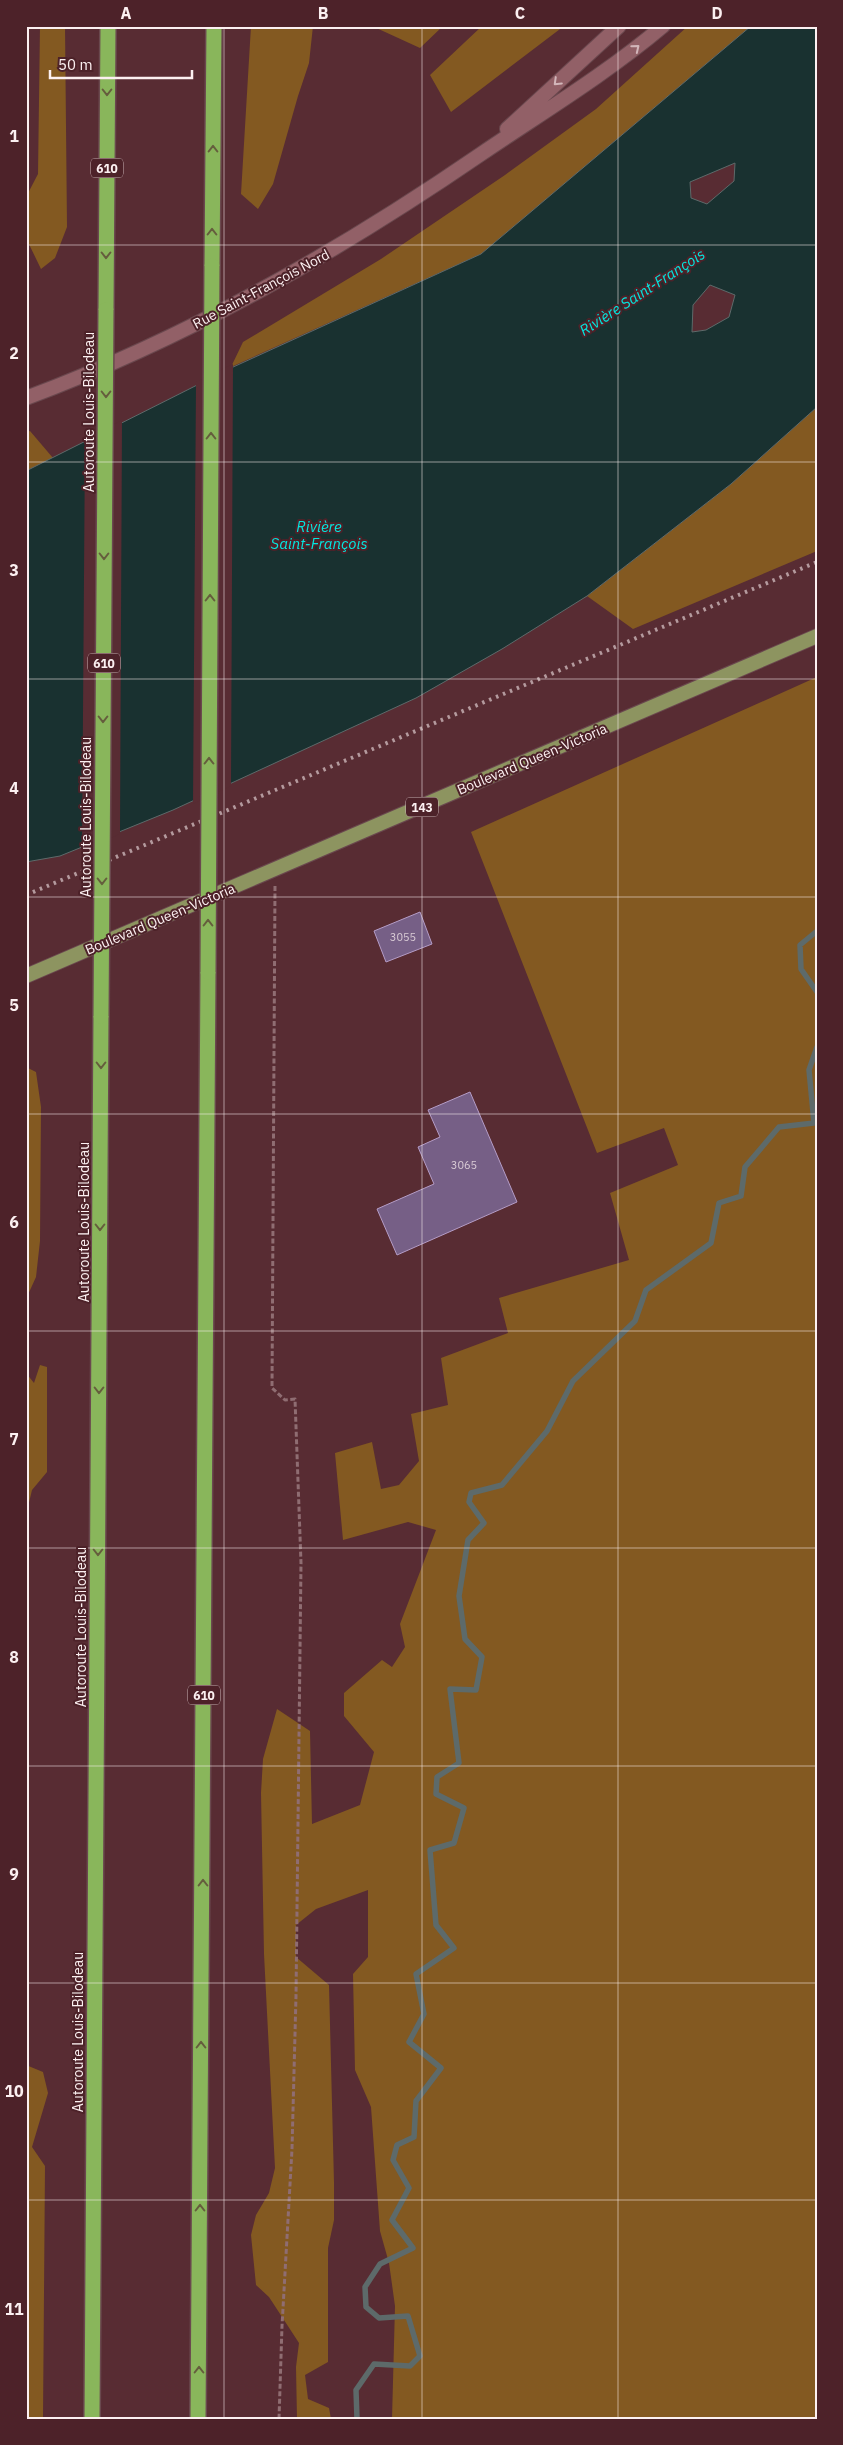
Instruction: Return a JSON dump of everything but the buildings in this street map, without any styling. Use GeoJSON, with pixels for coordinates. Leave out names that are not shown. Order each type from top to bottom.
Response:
{"type":"FeatureCollection","features":[{"type":"Feature","properties":{"kind":"highway","name":"Autoroute Louis-Bilodeau"},"geometry":{"type":"LineString","coordinates":[[92,2419],[108,26]]}},
{"type":"Feature","properties":{"kind":"highway","name":"610"},"geometry":{"type":"LineString","coordinates":[[198,2419],[214,26]]}},
{"type":"Feature","properties":{"kind":"main road","name":"Boulevard Queen-Victoria"},"geometry":{"type":"LineString","coordinates":[[26,976],[817,636]]}},
{"type":"Feature","properties":{"kind":"street","name":"Rue Saint-François Nord"},"geometry":{"type":"LineString","coordinates":[[481,154],[592,48],[619,26]]}},
{"type":"Feature","properties":{"kind":"street","name":"Rue Saint-François Nord"},"geometry":{"type":"LineString","coordinates":[[26,398],[159,342],[263,291],[370,228],[608,70],[663,26]]}},
{"type":"Feature","properties":{"kind":"path"},"geometry":{"type":"LineString","coordinates":[[275,870],[272,1388],[285,1400],[295,1399],[301,1563],[296,1996],[292,2149],[279,2419]]}},
{"type":"Feature","properties":{"kind":"shaded area"},"geometry":{"type":"Polygon","coordinates":[[[40,26],[65,26],[67,227],[55,258],[41,269],[26,238],[26,197],[38,174],[40,26]]]}},
{"type":"Feature","properties":{"kind":"shaded area"},"geometry":{"type":"Polygon","coordinates":[[[251,26],[313,26],[309,63],[273,184],[258,209],[241,194],[251,26]]]}},
{"type":"Feature","properties":{"kind":"shaded area"},"geometry":{"type":"Polygon","coordinates":[[[372,26],[443,26],[420,48],[372,26]]]}},
{"type":"Feature","properties":{"kind":"shaded area"},"geometry":{"type":"Polygon","coordinates":[[[482,26],[564,26],[451,112],[430,75],[482,26]]]}},
{"type":"Feature","properties":{"kind":"shaded area"},"geometry":{"type":"Polygon","coordinates":[[[688,26],[751,26],[481,254],[231,367],[243,342],[381,259],[505,175],[596,109],[688,26]]]}},
{"type":"Feature","properties":{"kind":"shaded area"},"geometry":{"type":"Polygon","coordinates":[[[817,407],[817,551],[633,629],[587,596],[731,484],[817,407]]]}},
{"type":"Feature","properties":{"kind":"shaded area"},"geometry":{"type":"Polygon","coordinates":[[[30,431],[53,458],[26,471],[26,432],[30,431]]]}},
{"type":"Feature","properties":{"kind":"shaded area"},"geometry":{"type":"Polygon","coordinates":[[[817,677],[817,2419],[392,2419],[395,2306],[389,2263],[380,2231],[371,2107],[355,2070],[353,1974],[368,1957],[368,1890],[316,1909],[296,1925],[296,1957],[329,1985],[334,2182],[334,2220],[328,2248],[328,2362],[305,2375],[308,2399],[329,2408],[331,2419],[297,2419],[296,2367],[299,2343],[269,2297],[256,2285],[251,2235],[256,2215],[269,2193],[275,2168],[264,1954],[261,1793],[263,1759],[277,1709],[310,1731],[312,1824],[360,1805],[374,1752],[344,1716],[344,1693],[382,1660],[392,1667],[405,1647],[400,1624],[436,1530],[408,1522],[343,1540],[335,1453],[372,1442],[381,1489],[399,1485],[419,1461],[411,1414],[448,1405],[441,1358],[508,1333],[499,1298],[629,1260],[610,1193],[678,1165],[664,1128],[597,1153],[471,832],[817,677]]]}},
{"type":"Feature","properties":{"kind":"shaded area"},"geometry":{"type":"Polygon","coordinates":[[[26,1067],[36,1072],[41,1107],[40,1241],[36,1277],[26,1299],[26,1067]]]}},
{"type":"Feature","properties":{"kind":"shaded area"},"geometry":{"type":"Polygon","coordinates":[[[40,1365],[47,1367],[47,1472],[32,1490],[26,1515],[26,1373],[34,1383],[40,1365]]]}},
{"type":"Feature","properties":{"kind":"shaded area"},"geometry":{"type":"Polygon","coordinates":[[[26,2065],[43,2072],[48,2093],[32,2147],[45,2166],[43,2419],[26,2419],[26,2065]]]}},
{"type":"Feature","properties":{"kind":"water","name":"Rivière Saint-François"},"geometry":{"type":"Polygon","coordinates":[[[751,26],[817,26],[817,407],[731,484],[587,596],[502,649],[416,698],[173,810],[60,856],[26,862],[26,471],[231,368],[481,254],[751,26]],[[735,163],[690,182],[691,198],[707,204],[734,181],[735,163]],[[710,285],[693,305],[692,332],[706,330],[729,317],[735,295],[710,285]]]}},
{"type":"Feature","properties":{"kind":"pier"},"geometry":{"type":"Polygon","coordinates":[[[233,364],[231,786],[193,804],[196,382],[233,364]]]}},
{"type":"Feature","properties":{"kind":"pier"},"geometry":{"type":"Polygon","coordinates":[[[122,420],[120,834],[82,850],[85,439],[122,420]]]}},
{"type":"Feature","properties":{"kind":"waterway"},"geometry":{"type":"LineString","coordinates":[[817,931],[800,945],[801,969],[817,992]]}},
{"type":"Feature","properties":{"kind":"waterway"},"geometry":{"type":"LineString","coordinates":[[357,2419],[356,2390],[374,2364],[410,2366],[420,2356],[408,2316],[379,2318],[366,2307],[365,2287],[380,2264],[413,2248],[392,2220],[409,2188],[393,2160],[397,2145],[414,2137],[416,2101],[441,2068],[409,2042],[424,2014],[416,1974],[454,1948],[436,1925],[430,1850],[454,1843],[464,1808],[436,1794],[437,1777],[459,1763],[450,1689],[476,1690],[482,1657],[465,1639],[459,1596],[468,1540],[484,1523],[469,1502],[471,1493],[502,1485],[547,1431],[573,1381],[635,1321],[646,1290],[711,1243],[719,1203],[741,1196],[745,1167],[779,1127],[814,1123],[809,1070],[817,1047]]}},
{"type":"Feature","properties":{"kind":"railway"},"geometry":{"type":"LineString","coordinates":[[26,895],[817,562]]}}]}
